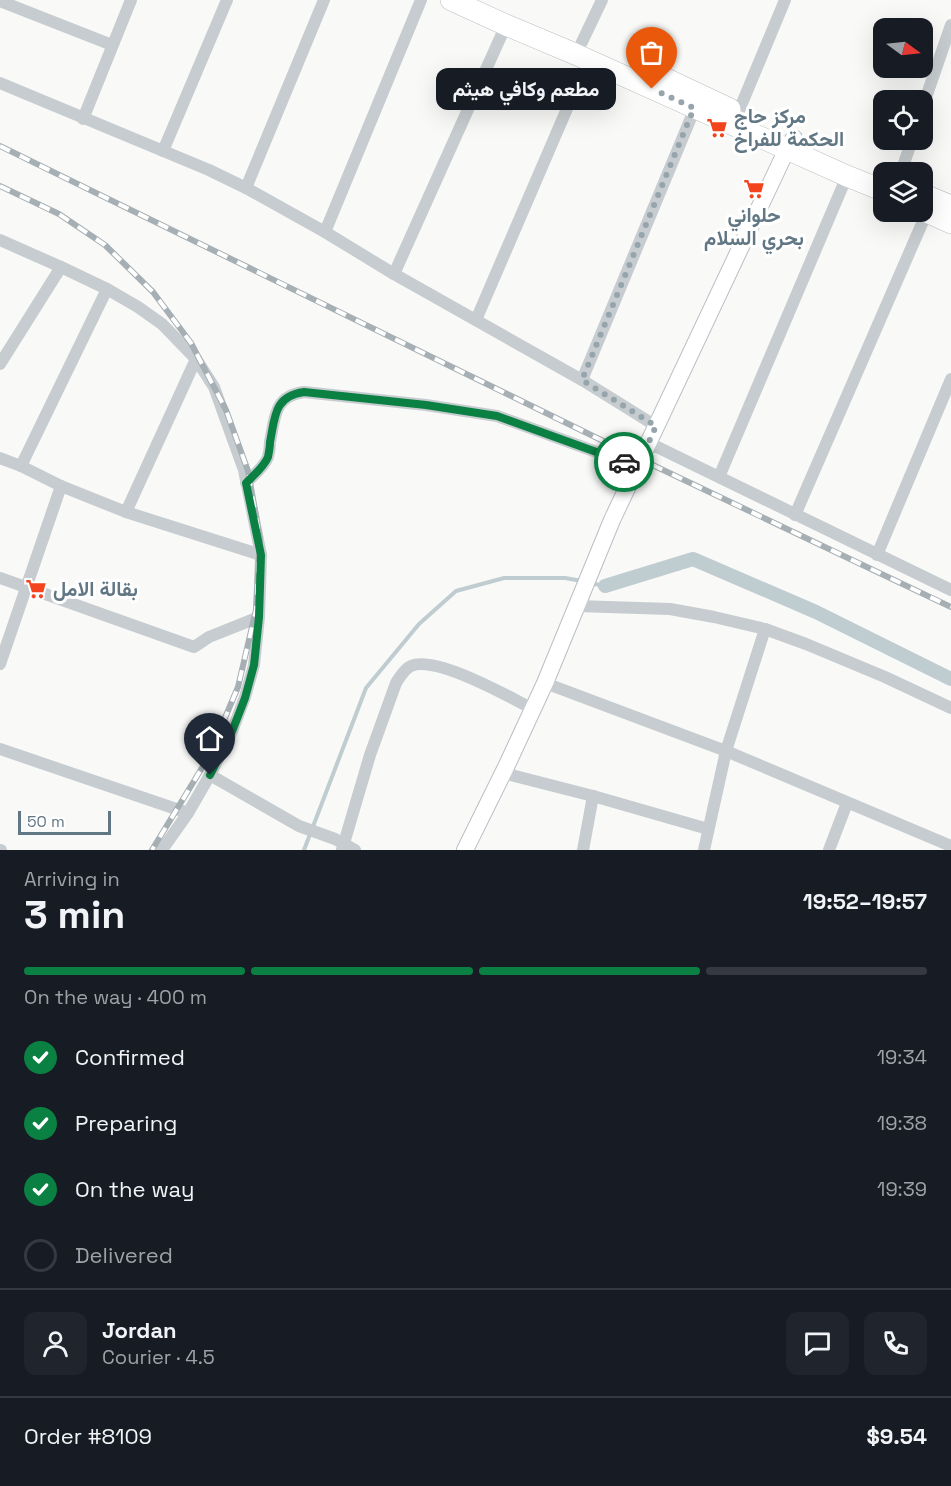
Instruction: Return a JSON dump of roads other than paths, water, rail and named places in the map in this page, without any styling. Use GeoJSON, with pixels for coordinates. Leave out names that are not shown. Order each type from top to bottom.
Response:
{"type":"FeatureCollection","features":[{"type":"Feature","properties":{"kind":"highway"},"geometry":{"type":"LineString","coordinates":[[451,0],[506,25],[585,51],[702,95],[738,112],[847,176],[873,187]]}},
{"type":"Feature","properties":{"kind":"highway"},"geometry":{"type":"LineString","coordinates":[[485,0],[694,108],[873,173]]}},
{"type":"Feature","properties":{"kind":"highway"},"geometry":{"type":"LineString","coordinates":[[933,205],[951,206]]}},
{"type":"Feature","properties":{"kind":"highway"},"geometry":{"type":"LineString","coordinates":[[933,211],[951,223]]}},
{"type":"Feature","properties":{"kind":"street"},"geometry":{"type":"LineString","coordinates":[[83,119],[131,0]]}},
{"type":"Feature","properties":{"kind":"street"},"geometry":{"type":"LineString","coordinates":[[163,151],[227,0]]}},
{"type":"Feature","properties":{"kind":"street"},"geometry":{"type":"LineString","coordinates":[[246,188],[324,0]]}},
{"type":"Feature","properties":{"kind":"street"},"geometry":{"type":"LineString","coordinates":[[325,231],[421,0]]}},
{"type":"Feature","properties":{"kind":"street"},"geometry":{"type":"LineString","coordinates":[[476,320],[585,51],[602,0]]}},
{"type":"Feature","properties":{"kind":"street"},"geometry":{"type":"LineString","coordinates":[[738,112],[785,0]]}},
{"type":"Feature","properties":{"kind":"street"},"geometry":{"type":"LineString","coordinates":[[0,1],[112,45]]}},
{"type":"Feature","properties":{"kind":"street"},"geometry":{"type":"LineString","coordinates":[[394,274],[506,25]]}},
{"type":"Feature","properties":{"kind":"street"},"geometry":{"type":"LineString","coordinates":[[929,90],[951,26]]}},
{"type":"Feature","properties":{"kind":"street"},"geometry":{"type":"LineString","coordinates":[[0,83],[209,170],[246,188],[325,231],[394,274],[582,380],[656,426]]}},
{"type":"Feature","properties":{"kind":"street"},"geometry":{"type":"LineString","coordinates":[[582,380],[694,108]]}},
{"type":"Feature","properties":{"kind":"street"},"geometry":{"type":"LineString","coordinates":[[465,850],[545,683],[612,520],[791,143]]}},
{"type":"Feature","properties":{"kind":"street"},"geometry":{"type":"LineString","coordinates":[[719,477],[847,176]]}},
{"type":"Feature","properties":{"kind":"street"},"geometry":{"type":"LineString","coordinates":[[795,515],[917,222]]}},
{"type":"Feature","properties":{"kind":"street"},"geometry":{"type":"LineString","coordinates":[[0,240],[107,289],[162,324],[196,359],[214,387],[244,470],[261,555],[259,617],[254,665],[233,729],[188,813],[162,850]]}},
{"type":"Feature","properties":{"kind":"street"},"geometry":{"type":"LineString","coordinates":[[0,364],[61,267]]}},
{"type":"Feature","properties":{"kind":"street"},"geometry":{"type":"LineString","coordinates":[[21,466],[107,289]]}},
{"type":"Feature","properties":{"kind":"street"},"geometry":{"type":"LineString","coordinates":[[126,512],[196,359]]}},
{"type":"Feature","properties":{"kind":"street"},"geometry":{"type":"LineString","coordinates":[[877,555],[951,379]]}},
{"type":"Feature","properties":{"kind":"street"},"geometry":{"type":"LineString","coordinates":[[246,483],[260,470],[268,456],[275,417],[282,400],[293,394],[304,392],[426,405],[497,416],[638,466]]}},
{"type":"Feature","properties":{"kind":"street"},"geometry":{"type":"LineString","coordinates":[[649,443],[951,590]]}},
{"type":"Feature","properties":{"kind":"street"},"geometry":{"type":"LineString","coordinates":[[0,458],[126,512],[261,555]]}},
{"type":"Feature","properties":{"kind":"street"},"geometry":{"type":"LineString","coordinates":[[0,664],[61,486]]}},
{"type":"Feature","properties":{"kind":"street"},"geometry":{"type":"LineString","coordinates":[[0,578],[194,647],[209,637],[259,617]]}},
{"type":"Feature","properties":{"kind":"street"},"geometry":{"type":"LineString","coordinates":[[580,599],[670,609],[765,630],[806,644],[885,677],[951,708]]}},
{"type":"Feature","properties":{"kind":"street"},"geometry":{"type":"LineString","coordinates":[[704,850],[726,751],[765,630]]}},
{"type":"Feature","properties":{"kind":"street"},"geometry":{"type":"LineString","coordinates":[[210,775],[299,826],[344,846],[370,755],[396,683],[411,666],[429,665],[457,672],[533,709]]}},
{"type":"Feature","properties":{"kind":"street"},"geometry":{"type":"LineString","coordinates":[[545,683],[726,751],[937,845],[951,846]]}},
{"type":"Feature","properties":{"kind":"street"},"geometry":{"type":"LineString","coordinates":[[0,749],[188,813]]}},
{"type":"Feature","properties":{"kind":"street"},"geometry":{"type":"LineString","coordinates":[[503,773],[708,829]]}},
{"type":"Feature","properties":{"kind":"street"},"geometry":{"type":"LineString","coordinates":[[583,850],[593,796]]}},
{"type":"Feature","properties":{"kind":"street"},"geometry":{"type":"LineString","coordinates":[[829,850],[847,803]]}},
{"type":"Feature","properties":{"kind":"waterway"},"geometry":{"type":"LineString","coordinates":[[605,586],[693,559],[816,612],[951,679]]}},
{"type":"Feature","properties":{"kind":"waterway"},"geometry":{"type":"LineString","coordinates":[[304,850],[366,688],[419,624],[456,591],[504,578],[565,578],[582,581]]}},
{"type":"Feature","properties":{"kind":"waterway"},"geometry":{"type":"LineString","coordinates":[[590,583],[605,586]]}},
{"type":"Feature","properties":{"kind":"railway"},"geometry":{"type":"LineString","coordinates":[[0,146],[640,459],[951,607]]}},
{"type":"Feature","properties":{"kind":"railway"},"geometry":{"type":"LineString","coordinates":[[0,186],[59,214],[105,245],[153,292],[191,343],[226,410],[248,471],[260,539],[256,610],[238,687],[208,758],[152,850]]}},
{"type":"Feature","properties":{"kind":"place","name":"مطعم وكافي هيثم"},"geometry":{"type":"Point","coordinates":[652,89]}},
{"type":"Feature","properties":{"kind":"place","name":"مركز حاج الحكمة للفراخ"},"geometry":{"type":"Point","coordinates":[717,128]}},
{"type":"Feature","properties":{"kind":"place","name":"حلواني بحري السلام"},"geometry":{"type":"Point","coordinates":[754,189]}},
{"type":"Feature","properties":{"kind":"place","name":"بقالة الامل"},"geometry":{"type":"Point","coordinates":[36,589]}}]}
